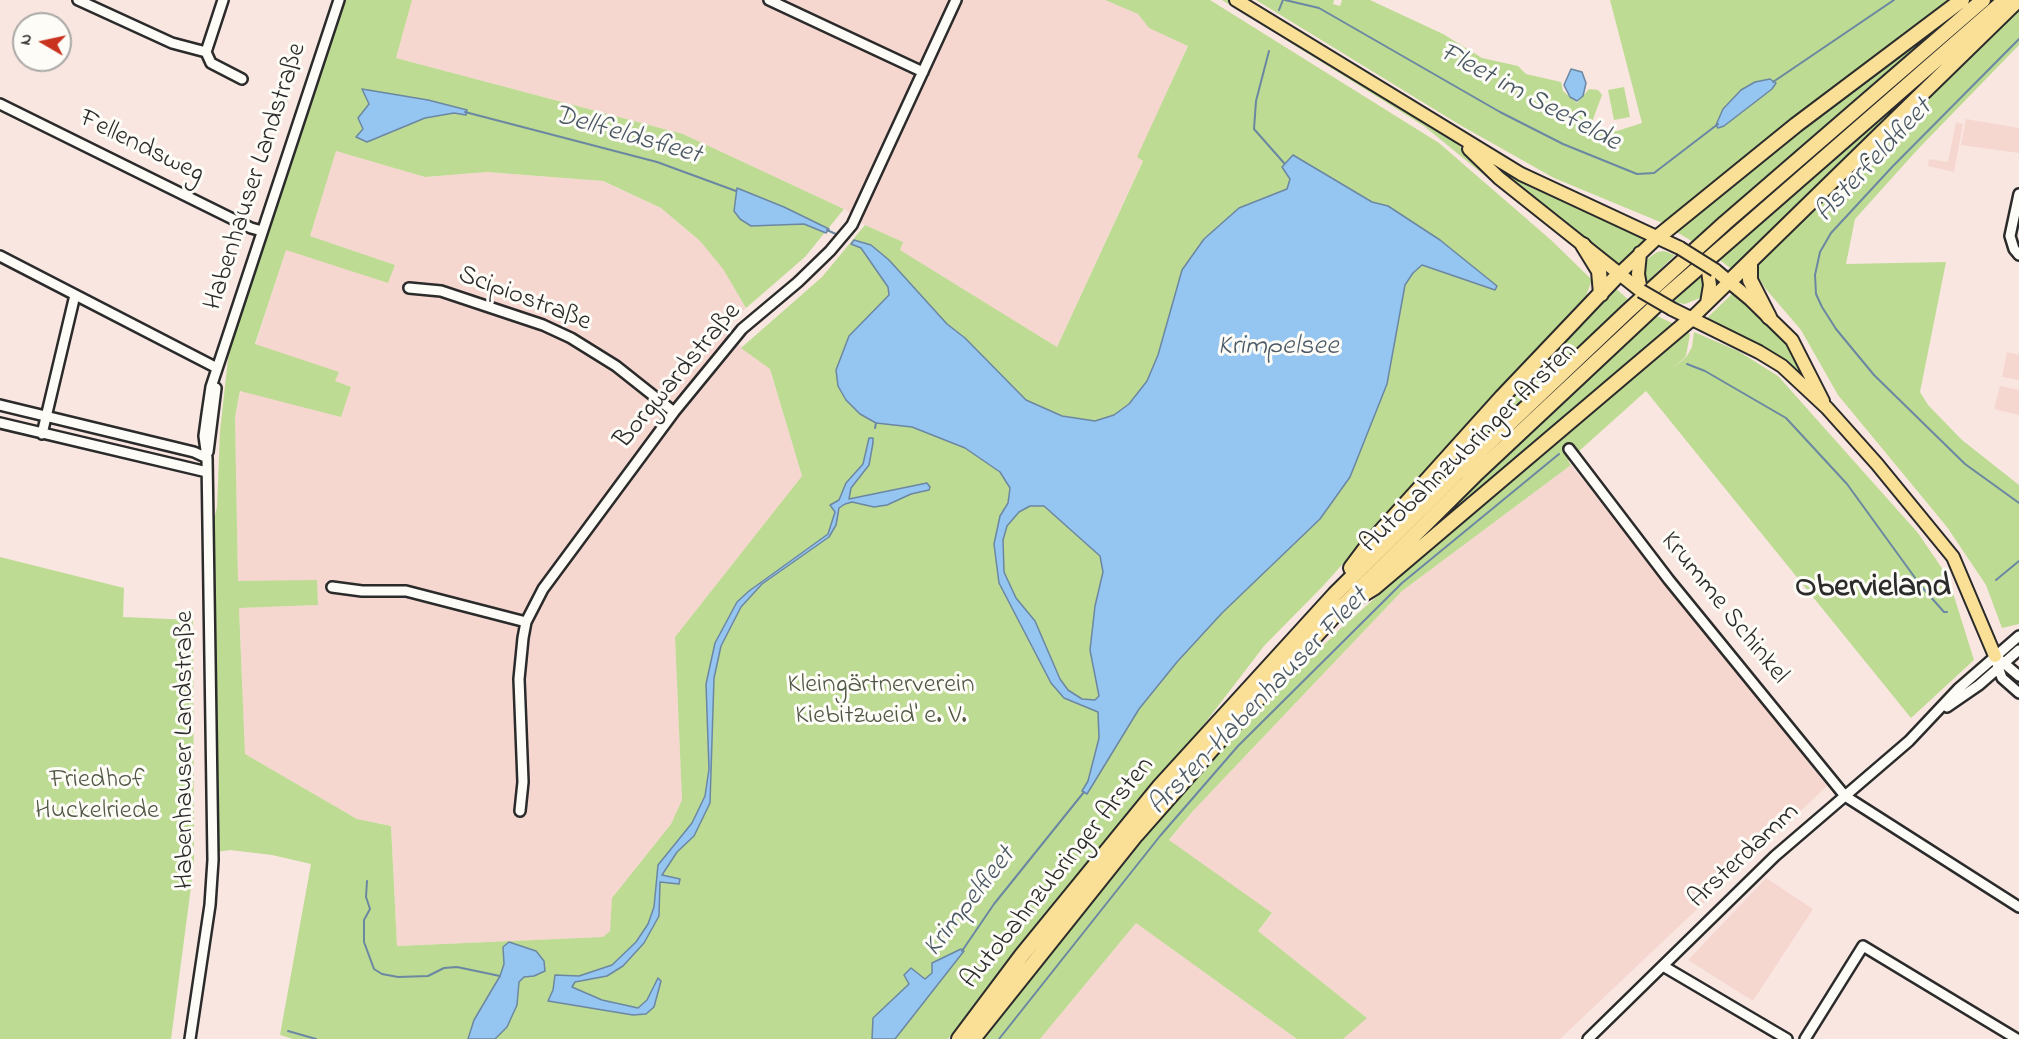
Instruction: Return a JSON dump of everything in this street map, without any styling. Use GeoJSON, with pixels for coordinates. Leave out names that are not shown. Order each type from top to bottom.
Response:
{"type":"FeatureCollection","features":[{"type":"Feature","properties":{"kind":"highway"},"geometry":{"type":"LineString","coordinates":[[1658,237],[1796,125],[1962,0]]}},
{"type":"Feature","properties":{"kind":"highway","name":"Autobahnzubringer Arsten"},"geometry":{"type":"LineString","coordinates":[[958,1039],[1022,955],[1160,786],[1335,594],[1455,475],[1628,311],[1725,223],[1983,0]]}},
{"type":"Feature","properties":{"kind":"highway","name":"Autobahnzubringer Arsten"},"geometry":{"type":"LineString","coordinates":[[973,1039],[1136,835],[1342,607],[1476,475],[1666,296],[2005,0]]}},
{"type":"Feature","properties":{"kind":"highway"},"geometry":{"type":"LineString","coordinates":[[1730,281],[2018,0]]}},
{"type":"Feature","properties":{"kind":"highway"},"geometry":{"type":"LineString","coordinates":[[1578,242],[1597,262],[1601,277],[1601,294]]}},
{"type":"Feature","properties":{"kind":"highway"},"geometry":{"type":"LineString","coordinates":[[1750,262],[1750,280],[1768,316]]}},
{"type":"Feature","properties":{"kind":"highway"},"geometry":{"type":"LineString","coordinates":[[1335,594],[1366,548],[1502,397],[1618,275]]}},
{"type":"Feature","properties":{"kind":"highway"},"geometry":{"type":"LineString","coordinates":[[1342,607],[1375,587],[1692,318]]}},
{"type":"Feature","properties":{"kind":"main road"},"geometry":{"type":"LineString","coordinates":[[1236,0],[1521,174],[1680,248],[1710,270],[1730,281],[1792,340],[1827,408]]}},
{"type":"Feature","properties":{"kind":"main road"},"geometry":{"type":"LineString","coordinates":[[1456,136],[1499,178],[1578,242]]}},
{"type":"Feature","properties":{"kind":"main road"},"geometry":{"type":"LineString","coordinates":[[1618,275],[1658,237]]}},
{"type":"Feature","properties":{"kind":"main road"},"geometry":{"type":"LineString","coordinates":[[1637,286],[1640,254]]}},
{"type":"Feature","properties":{"kind":"main road"},"geometry":{"type":"LineString","coordinates":[[1597,262],[1672,309],[1734,337],[1782,366],[1827,408],[1953,556],[1999,662]]}},
{"type":"Feature","properties":{"kind":"main road"},"geometry":{"type":"LineString","coordinates":[[1707,303],[1710,270]]}},
{"type":"Feature","properties":{"kind":"main road"},"geometry":{"type":"LineString","coordinates":[[1692,318],[1730,281]]}},
{"type":"Feature","properties":{"kind":"street"},"geometry":{"type":"LineString","coordinates":[[78,0],[172,43],[206,52]]}},
{"type":"Feature","properties":{"kind":"street"},"geometry":{"type":"LineString","coordinates":[[223,0],[206,52],[211,63],[242,79]]}},
{"type":"Feature","properties":{"kind":"street","name":"Habenhauser Landstraße"},"geometry":{"type":"LineString","coordinates":[[190,1039],[210,905],[212,871],[207,458],[204,436],[211,387],[339,0]]}},
{"type":"Feature","properties":{"kind":"street"},"geometry":{"type":"LineString","coordinates":[[769,0],[923,72]]}},
{"type":"Feature","properties":{"kind":"street","name":"Borgwardstraße"},"geometry":{"type":"LineString","coordinates":[[520,811],[523,782],[519,679],[526,622],[543,589],[571,548],[674,412],[742,329],[798,282],[851,226],[956,0]]}},
{"type":"Feature","properties":{"kind":"street","name":"Fellendsweg"},"geometry":{"type":"LineString","coordinates":[[0,104],[251,228],[262,231]]}},
{"type":"Feature","properties":{"kind":"street"},"geometry":{"type":"LineString","coordinates":[[2019,194],[2010,236],[2014,249],[2019,255]]}},
{"type":"Feature","properties":{"kind":"street"},"geometry":{"type":"LineString","coordinates":[[0,256],[217,368]]}},
{"type":"Feature","properties":{"kind":"street","name":"Scipiostraße"},"geometry":{"type":"LineString","coordinates":[[409,288],[441,291],[543,326],[570,338],[616,366],[674,412]]}},
{"type":"Feature","properties":{"kind":"street"},"geometry":{"type":"LineString","coordinates":[[42,434],[75,295]]}},
{"type":"Feature","properties":{"kind":"street"},"geometry":{"type":"LineString","coordinates":[[0,405],[194,452],[207,458]]}},
{"type":"Feature","properties":{"kind":"street"},"geometry":{"type":"LineString","coordinates":[[0,423],[207,472]]}},
{"type":"Feature","properties":{"kind":"street"},"geometry":{"type":"LineString","coordinates":[[105,449],[109,432]]}},
{"type":"Feature","properties":{"kind":"street","name":"Krumme Schinkel"},"geometry":{"type":"LineString","coordinates":[[1569,449],[1670,580],[1845,796],[2019,908]]}},
{"type":"Feature","properties":{"kind":"street"},"geometry":{"type":"LineString","coordinates":[[332,587],[362,591],[406,591],[526,622]]}},
{"type":"Feature","properties":{"kind":"street","name":"Arsterdamm"},"geometry":{"type":"LineString","coordinates":[[1999,662],[2019,636]]}},
{"type":"Feature","properties":{"kind":"street","name":"Arsterdamm"},"geometry":{"type":"LineString","coordinates":[[1588,1039],[1775,856],[1937,713],[1958,689],[2019,650]]}},
{"type":"Feature","properties":{"kind":"street"},"geometry":{"type":"LineString","coordinates":[[1999,662],[2019,676]]}},
{"type":"Feature","properties":{"kind":"street"},"geometry":{"type":"LineString","coordinates":[[1999,662],[2002,678],[2019,693]]}},
{"type":"Feature","properties":{"kind":"street"},"geometry":{"type":"LineString","coordinates":[[1805,1039],[1863,946],[2017,1039]]}},
{"type":"Feature","properties":{"kind":"street"},"geometry":{"type":"LineString","coordinates":[[1663,966],[1787,1039]]}},
{"type":"Feature","properties":{"kind":"shaded area"},"geometry":{"type":"Polygon","coordinates":[[[412,0],[1105,0],[1138,14],[1149,28],[1188,45],[1138,157],[1143,160],[1057,347],[899,250],[903,242],[865,225],[844,209],[683,134],[396,58],[412,0]]]}},
{"type":"Feature","properties":{"kind":"shaded area"},"geometry":{"type":"Polygon","coordinates":[[[1966,119],[2019,128],[2019,153],[1961,145],[1966,119]]]}},
{"type":"Feature","properties":{"kind":"shaded area"},"geometry":{"type":"Polygon","coordinates":[[[1956,122],[1963,124],[1954,172],[1928,166],[1929,159],[1948,162],[1956,122]]]}},
{"type":"Feature","properties":{"kind":"shaded area"},"geometry":{"type":"Polygon","coordinates":[[[336,151],[425,177],[487,172],[602,181],[661,208],[700,241],[723,269],[746,308],[723,332],[770,369],[802,476],[675,637],[682,800],[671,824],[612,898],[610,931],[604,937],[397,946],[391,826],[357,819],[245,754],[239,608],[318,605],[238,581],[235,417],[241,390],[286,249],[388,283],[395,265],[310,236],[336,151]]]}},
{"type":"Feature","properties":{"kind":"shaded area"},"geometry":{"type":"Polygon","coordinates":[[[2007,352],[2019,355],[2019,380],[2002,377],[2007,352]]]}},
{"type":"Feature","properties":{"kind":"shaded area"},"geometry":{"type":"Polygon","coordinates":[[[2000,386],[2019,390],[2019,415],[1994,409],[2000,386]]]}},
{"type":"Feature","properties":{"kind":"shaded area"},"geometry":{"type":"Polygon","coordinates":[[[1571,465],[1827,786],[1560,1039],[1343,1039],[1366,1017],[1258,931],[1272,914],[1169,841],[1192,812],[1402,591],[1571,465]]]}},
{"type":"Feature","properties":{"kind":"shaded area"},"geometry":{"type":"Polygon","coordinates":[[[1766,878],[1813,909],[1753,1001],[1688,960],[1766,878]]]}},
{"type":"Feature","properties":{"kind":"shaded area"},"geometry":{"type":"Polygon","coordinates":[[[1136,923],[1297,1039],[1040,1039],[1136,923]]]}},
{"type":"Feature","properties":{"kind":"green space","name":"Kleingärtnerverein Kiebitzweid' e. V."},"geometry":{"type":"Polygon","coordinates":[[[345,0],[412,0],[396,58],[683,134],[844,209],[805,257],[746,308],[723,269],[700,241],[661,208],[603,181],[487,172],[425,177],[336,151],[310,236],[395,265],[388,283],[286,250],[255,344],[339,372],[335,381],[351,387],[341,417],[240,391],[235,417],[238,581],[317,580],[318,605],[239,608],[245,754],[357,819],[391,826],[397,946],[603,937],[610,931],[612,898],[671,824],[682,800],[675,637],[802,476],[770,369],[741,348],[822,277],[865,225],[903,242],[900,250],[1057,347],[1143,161],[1137,157],[1188,46],[1149,28],[1138,14],[1105,0],[1210,0],[1439,143],[1551,240],[1592,280],[1586,296],[1459,432],[1324,585],[1264,646],[1202,727],[1097,851],[948,1039],[293,1039],[280,1035],[311,864],[272,855],[230,850],[216,852],[212,589],[215,588],[215,573],[212,573],[211,531],[217,507],[220,431],[230,341],[345,0]]]}},
{"type":"Feature","properties":{"kind":"green space"},"geometry":{"type":"Polygon","coordinates":[[[1222,0],[1228,0],[1454,141],[1545,225],[1424,126],[1222,0]]]}},
{"type":"Feature","properties":{"kind":"green space"},"geometry":{"type":"Polygon","coordinates":[[[1256,0],[1334,0],[1333,4],[1340,6],[1342,0],[1370,0],[1443,34],[1482,58],[1518,66],[1526,74],[1561,82],[1563,91],[1577,103],[1589,89],[1598,90],[1602,95],[1592,122],[1597,129],[1617,131],[1642,123],[1610,0],[1951,0],[1882,51],[1665,224],[1554,178],[1460,125],[1256,0]]]}},
{"type":"Feature","properties":{"kind":"green space"},"geometry":{"type":"Polygon","coordinates":[[[2019,10],[2019,45],[1919,148],[1855,219],[1846,264],[1946,262],[1920,392],[1928,405],[1962,440],[2019,485],[2019,624],[2002,628],[1986,585],[1947,527],[1838,395],[1801,330],[1765,288],[1754,270],[2019,10]]]}},
{"type":"Feature","properties":{"kind":"green space"},"geometry":{"type":"Polygon","coordinates":[[[1930,30],[1934,35],[1695,243],[1675,231],[1930,30]]]}},
{"type":"Feature","properties":{"kind":"green space"},"geometry":{"type":"Polygon","coordinates":[[[1965,44],[1734,271],[1716,257],[1965,44]]]}},
{"type":"Feature","properties":{"kind":"green space"},"geometry":{"type":"Polygon","coordinates":[[[1624,87],[1630,117],[1614,120],[1608,90],[1624,87]]]}},
{"type":"Feature","properties":{"kind":"green space"},"geometry":{"type":"Polygon","coordinates":[[[1491,163],[1598,218],[1651,238],[1619,269],[1578,232],[1511,182],[1491,163]]]}},
{"type":"Feature","properties":{"kind":"green space"},"geometry":{"type":"Polygon","coordinates":[[[1664,251],[1675,255],[1646,283],[1643,277],[1646,260],[1657,252],[1664,251]]]}},
{"type":"Feature","properties":{"kind":"green space"},"geometry":{"type":"Polygon","coordinates":[[[1703,274],[1705,279],[1700,298],[1685,304],[1673,302],[1703,274]]]}},
{"type":"Feature","properties":{"kind":"green space"},"geometry":{"type":"Polygon","coordinates":[[[1613,286],[1631,302],[1413,507],[1410,504],[1613,286]]]}},
{"type":"Feature","properties":{"kind":"green space"},"geometry":{"type":"Polygon","coordinates":[[[1734,292],[1787,343],[1803,374],[1761,346],[1706,319],[1734,292]]]}},
{"type":"Feature","properties":{"kind":"green space"},"geometry":{"type":"Polygon","coordinates":[[[1653,314],[1674,324],[1429,532],[1426,530],[1653,314]]]}},
{"type":"Feature","properties":{"kind":"green space"},"geometry":{"type":"Polygon","coordinates":[[[1687,332],[1690,334],[1686,356],[1671,370],[1687,356],[1692,347],[1694,332],[1738,351],[1778,376],[1918,533],[1948,577],[1974,660],[1911,718],[1646,391],[1568,461],[1571,465],[1402,591],[1192,812],[1169,840],[1272,913],[1258,931],[1367,1018],[1343,1039],[1297,1039],[1136,923],[1040,1039],[983,1039],[1152,829],[1246,722],[1341,628],[1553,442],[1677,337],[1687,332]]]}},
{"type":"Feature","properties":{"kind":"green space","name":"Friedhof Huckelriede"},"geometry":{"type":"Polygon","coordinates":[[[0,557],[124,588],[123,617],[193,620],[194,864],[171,1039],[0,1039],[0,557]]]}},
{"type":"Feature","properties":{"kind":"water"},"geometry":{"type":"Polygon","coordinates":[[[1571,69],[1582,72],[1586,83],[1583,96],[1577,101],[1570,97],[1564,85],[1571,69]]]}},
{"type":"Feature","properties":{"kind":"water"},"geometry":{"type":"Polygon","coordinates":[[[1770,79],[1776,83],[1772,89],[1724,126],[1718,128],[1716,125],[1723,109],[1741,90],[1755,82],[1770,79]]]}},
{"type":"Feature","properties":{"kind":"water"},"geometry":{"type":"Polygon","coordinates":[[[362,89],[428,100],[467,110],[466,115],[454,113],[425,118],[367,142],[356,137],[363,129],[358,118],[369,104],[362,89]]]}},
{"type":"Feature","properties":{"kind":"water","name":"Krimpelsee"},"geometry":{"type":"Polygon","coordinates":[[[1293,155],[1372,202],[1388,206],[1440,240],[1497,286],[1495,290],[1422,265],[1413,273],[1405,285],[1387,384],[1350,477],[1320,519],[1222,613],[1177,662],[1139,709],[1087,794],[1082,791],[1088,781],[1099,738],[1098,712],[1064,698],[1051,683],[999,583],[994,544],[1000,516],[1008,503],[1010,488],[1000,472],[965,448],[912,427],[876,423],[860,414],[846,400],[838,386],[836,370],[849,336],[889,295],[888,287],[861,248],[851,244],[854,240],[871,245],[889,260],[947,324],[965,338],[1026,400],[1062,416],[1095,421],[1114,415],[1129,404],[1147,381],[1158,355],[1182,270],[1204,239],[1239,208],[1287,189],[1290,179],[1282,167],[1293,155]],[[1030,506],[1019,512],[1007,526],[1003,540],[1004,572],[1016,598],[1035,621],[1060,679],[1068,690],[1082,699],[1095,700],[1099,696],[1090,650],[1095,606],[1103,572],[1100,556],[1044,506],[1030,506]]]}},
{"type":"Feature","properties":{"kind":"water"},"geometry":{"type":"Polygon","coordinates":[[[737,188],[829,229],[826,233],[804,224],[751,226],[740,219],[734,211],[737,188]]]}},
{"type":"Feature","properties":{"kind":"water"},"geometry":{"type":"Polygon","coordinates":[[[869,438],[873,438],[873,443],[869,465],[851,488],[849,499],[927,483],[929,490],[911,494],[887,505],[874,507],[852,502],[845,504],[839,508],[836,525],[829,537],[762,584],[741,607],[721,646],[714,678],[710,803],[694,836],[677,852],[662,875],[680,879],[679,884],[660,882],[659,916],[644,943],[623,966],[607,976],[575,982],[572,987],[602,1000],[638,1008],[647,1000],[658,978],[661,981],[654,1007],[646,1014],[633,1015],[548,1001],[553,990],[555,975],[579,976],[612,965],[636,942],[648,924],[654,907],[658,865],[692,823],[705,796],[709,769],[706,684],[715,643],[737,602],[828,534],[835,512],[830,505],[839,500],[846,483],[863,464],[869,438]]]}},
{"type":"Feature","properties":{"kind":"water"},"geometry":{"type":"Polygon","coordinates":[[[509,942],[536,951],[544,961],[545,971],[524,977],[519,982],[517,1005],[507,1027],[495,1039],[468,1039],[474,1020],[500,976],[504,964],[503,947],[509,942]]]}},
{"type":"Feature","properties":{"kind":"water","name":"Krimpelfleet"},"geometry":{"type":"Polygon","coordinates":[[[961,949],[964,951],[895,1039],[872,1039],[873,1018],[909,984],[904,975],[911,968],[925,979],[932,973],[932,963],[961,949]]]}},
{"type":"Feature","properties":{"kind":"waterway"},"geometry":{"type":"LineString","coordinates":[[1279,10],[1283,0]]}},
{"type":"Feature","properties":{"kind":"waterway","name":"Fleet im Seefelde"},"geometry":{"type":"LineString","coordinates":[[1285,0],[1319,8],[1500,112],[1563,144],[1637,174],[1654,173],[1718,124]]}},
{"type":"Feature","properties":{"kind":"waterway","name":"Fleet im Seefelde"},"geometry":{"type":"LineString","coordinates":[[1773,82],[1894,0]]}},
{"type":"Feature","properties":{"kind":"waterway","name":"Asterfeldfleet"},"geometry":{"type":"LineString","coordinates":[[2019,39],[1893,166],[1831,233],[1820,252],[1815,275],[1816,294],[1822,307],[1836,329],[1874,375],[1965,464],[2019,503]]}},
{"type":"Feature","properties":{"kind":"waterway"},"geometry":{"type":"LineString","coordinates":[[1269,51],[1256,101],[1254,129],[1284,163]]}},
{"type":"Feature","properties":{"kind":"waterway","name":"Dellfeldsfleet"},"geometry":{"type":"LineString","coordinates":[[465,112],[657,162],[736,191]]}},
{"type":"Feature","properties":{"kind":"waterway","name":"Dellfeldsfleet"},"geometry":{"type":"LineString","coordinates":[[827,230],[838,235]]}},
{"type":"Feature","properties":{"kind":"waterway"},"geometry":{"type":"LineString","coordinates":[[1687,364],[1705,371],[1786,418],[1847,484],[1921,586],[1944,612],[1947,612]]}},
{"type":"Feature","properties":{"kind":"waterway"},"geometry":{"type":"LineString","coordinates":[[875,428],[876,423]]}},
{"type":"Feature","properties":{"kind":"waterway","name":"Arsten-Habenhauser Fleet"},"geometry":{"type":"LineString","coordinates":[[999,1039],[1160,836],[1238,746],[1402,583],[1559,454]]}},
{"type":"Feature","properties":{"kind":"waterway"},"geometry":{"type":"LineString","coordinates":[[1996,580],[2019,561]]}},
{"type":"Feature","properties":{"kind":"waterway","name":"Krimpelfleet"},"geometry":{"type":"LineString","coordinates":[[962,951],[994,904],[1084,792]]}},
{"type":"Feature","properties":{"kind":"waterway"},"geometry":{"type":"LineString","coordinates":[[367,881],[366,897],[370,909],[364,920],[364,942],[374,969],[382,974],[398,977],[428,976],[444,968],[457,967],[500,976]]}},
{"type":"Feature","properties":{"kind":"waterway"},"geometry":{"type":"LineString","coordinates":[[288,1031],[316,1039]]}},
{"type":"Feature","properties":{"kind":"district","name":"Obervieland"},"geometry":{"type":"Point","coordinates":[1873,590]}}]}
